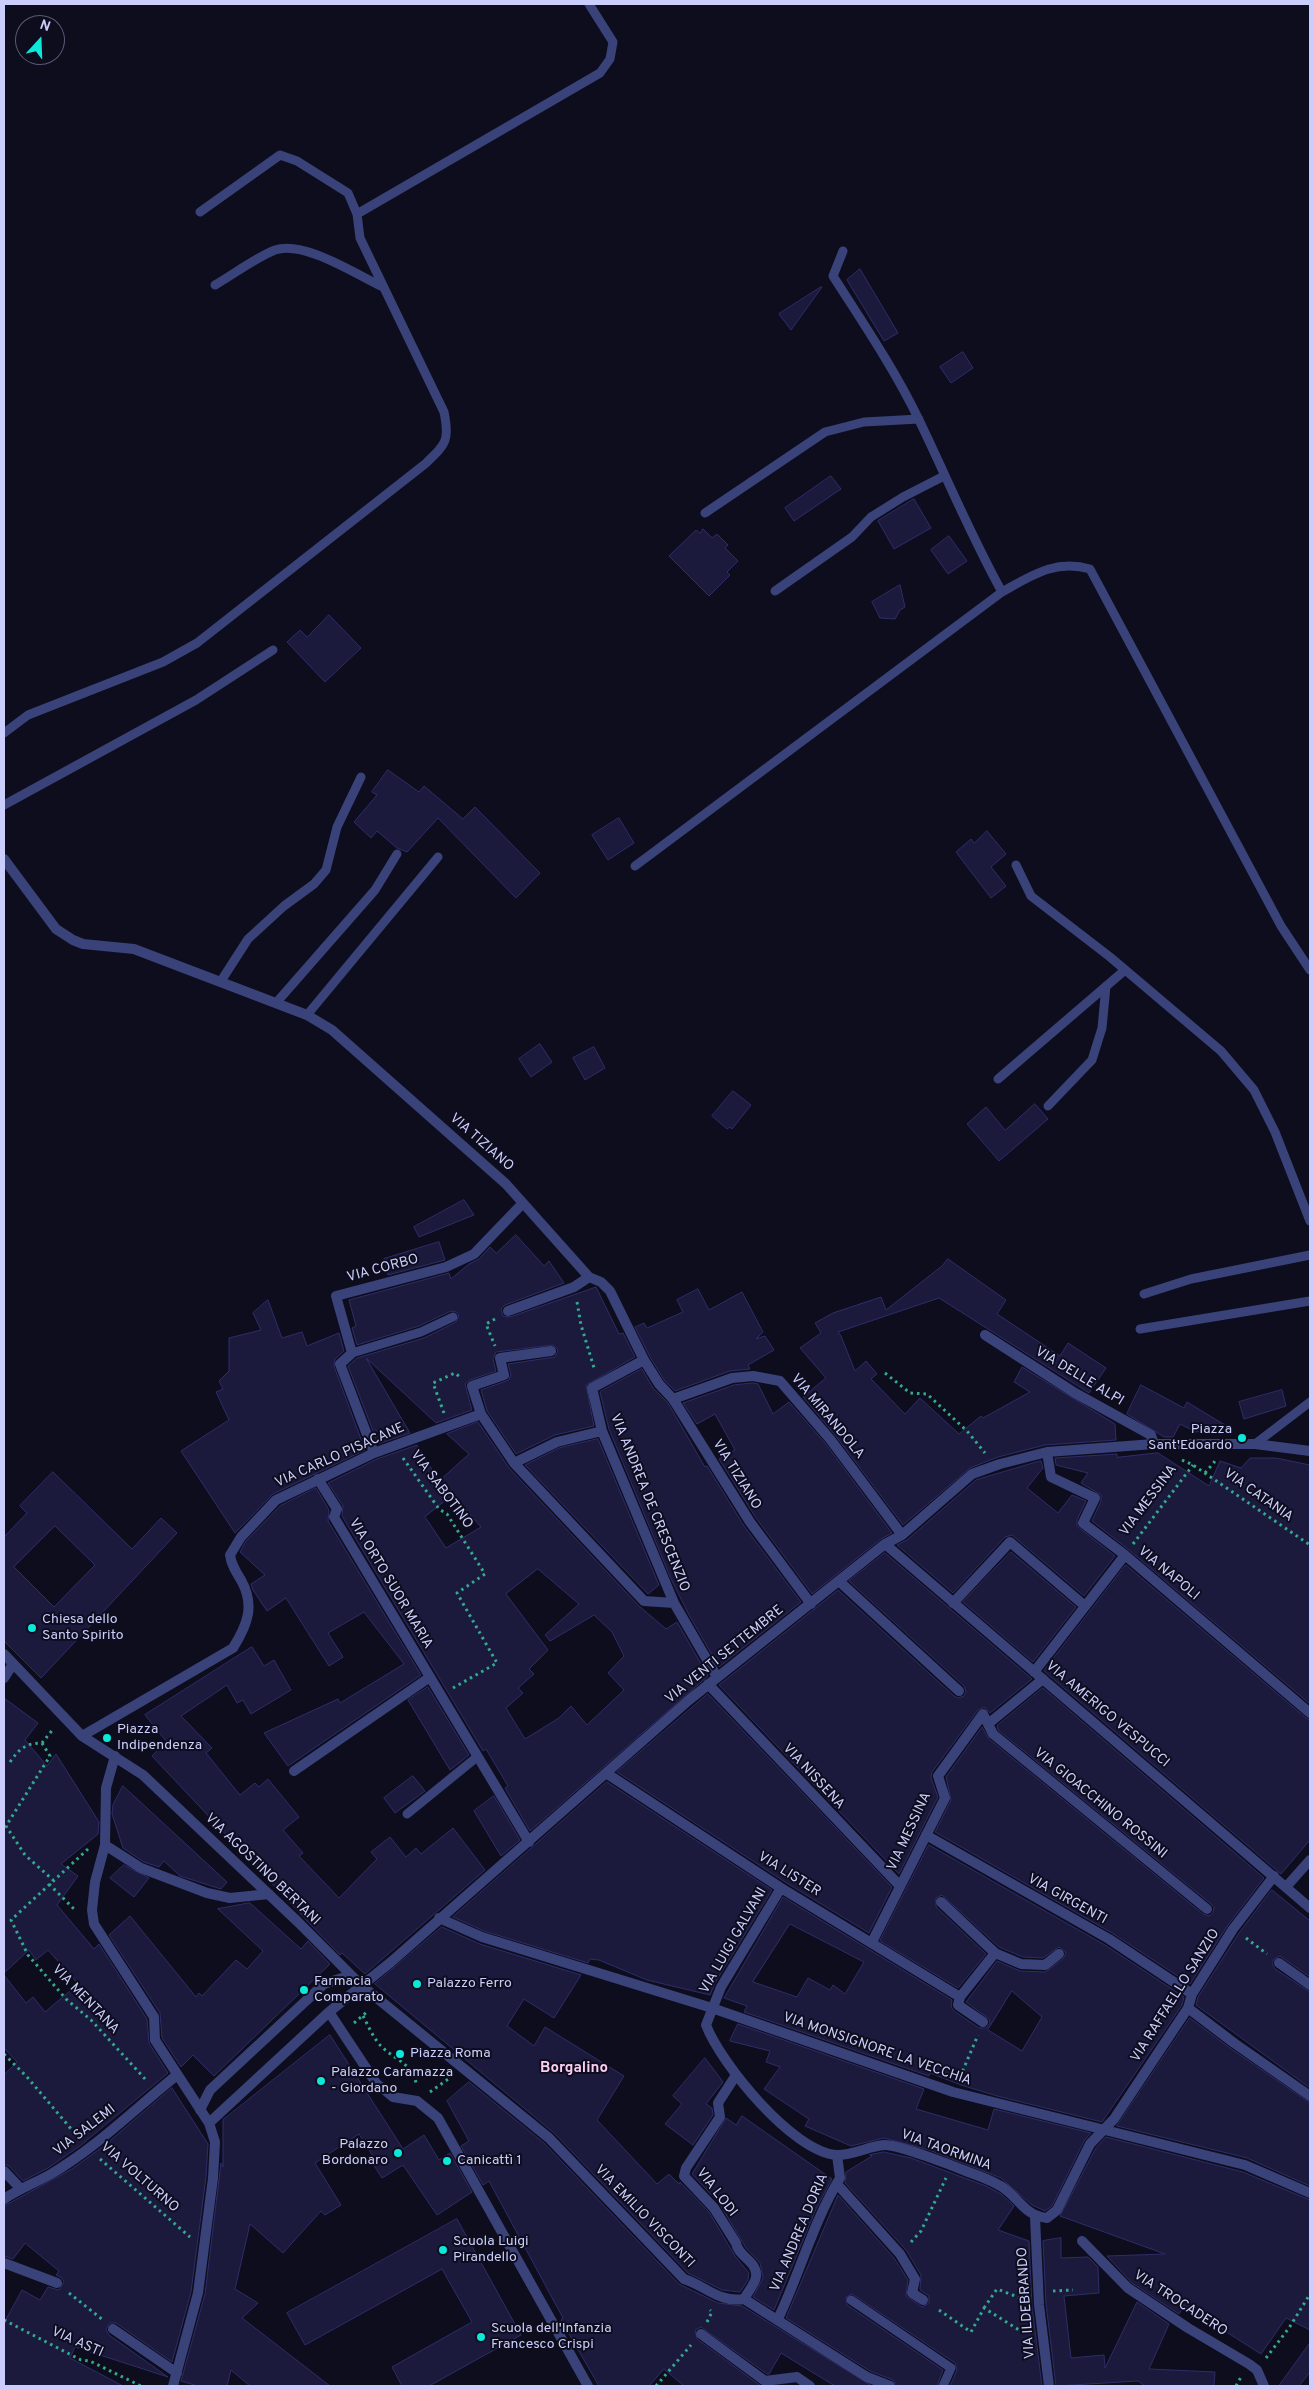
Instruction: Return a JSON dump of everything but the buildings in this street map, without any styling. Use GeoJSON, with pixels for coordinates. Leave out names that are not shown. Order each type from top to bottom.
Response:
{"type":"FeatureCollection","features":[{"type":"Feature","properties":{"kind":"street","name":"VIA TIZIANO"},"geometry":{"type":"LineString","coordinates":[[4,859],[56,929],[74,940],[93,945],[134,949],[307,1014],[332,1030],[506,1184],[589,1277],[601,1282],[610,1291],[644,1360],[659,1384],[673,1400],[750,1522],[811,1604]]}},
{"type":"Feature","properties":{"kind":"street","name":"VIA CORBO"},"geometry":{"type":"LineString","coordinates":[[352,1353],[336,1296],[446,1266],[474,1254],[523,1202]]}},
{"type":"Feature","properties":{"kind":"street"},"geometry":{"type":"LineString","coordinates":[[508,1311],[574,1287],[589,1277]]}},
{"type":"Feature","properties":{"kind":"street","name":"VIA DELLE ALPI"},"geometry":{"type":"LineString","coordinates":[[985,1336],[1075,1393],[1085,1396],[1151,1435],[1154,1444]]}},
{"type":"Feature","properties":{"kind":"street"},"geometry":{"type":"LineString","coordinates":[[551,1351],[500,1358],[504,1375],[472,1386],[481,1414],[514,1463],[644,1601],[674,1603]]}},
{"type":"Feature","properties":{"kind":"street"},"geometry":{"type":"LineString","coordinates":[[352,1353],[340,1364],[374,1453]]}},
{"type":"Feature","properties":{"kind":"street"},"geometry":{"type":"LineString","coordinates":[[599,1384],[644,1360]]}},
{"type":"Feature","properties":{"kind":"street","name":"VIA MIRANDOLA"},"geometry":{"type":"LineString","coordinates":[[673,1400],[732,1378],[753,1376],[780,1381],[830,1439],[902,1535]]}},
{"type":"Feature","properties":{"kind":"street","name":"VIA ANDREA DE CRESCENZIO"},"geometry":{"type":"LineString","coordinates":[[599,1384],[592,1388],[602,1431],[674,1603],[717,1677]]}},
{"type":"Feature","properties":{"kind":"street","name":"VIA CARLO PISACANE"},"geometry":{"type":"LineString","coordinates":[[82,1736],[233,1648],[245,1630],[250,1611],[247,1591],[231,1561],[230,1555],[241,1537],[276,1500],[374,1453],[481,1414]]}},
{"type":"Feature","properties":{"kind":"street"},"geometry":{"type":"LineString","coordinates":[[514,1463],[557,1442],[602,1431]]}},
{"type":"Feature","properties":{"kind":"street"},"geometry":{"type":"LineString","coordinates":[[1154,1444],[1255,1444],[1310,1452]]}},
{"type":"Feature","properties":{"kind":"street","name":"VIA VENTI SETTEMBRE"},"geometry":{"type":"LineString","coordinates":[[209,2123],[329,2012],[391,1962],[708,1684],[840,1582],[885,1544],[902,1535],[972,1474],[1047,1452],[1154,1444]]}},
{"type":"Feature","properties":{"kind":"street","name":"VIA NAPOLI"},"geometry":{"type":"LineString","coordinates":[[1047,1452],[1052,1477],[1095,1498],[1083,1522],[1125,1555],[1310,1713]]}},
{"type":"Feature","properties":{"kind":"street","name":"VIA ORTO SUOR MARIA"},"geometry":{"type":"LineString","coordinates":[[318,1479],[337,1509],[334,1517],[529,1842]]}},
{"type":"Feature","properties":{"kind":"street"},"geometry":{"type":"LineString","coordinates":[[953,1603],[1010,1542],[1085,1606]]}},
{"type":"Feature","properties":{"kind":"street","name":"VIA AMERIGO VESPUCCI"},"geometry":{"type":"LineString","coordinates":[[885,1544],[1310,1908]]}},
{"type":"Feature","properties":{"kind":"street","name":"VIA MESSINA"},"geometry":{"type":"LineString","coordinates":[[1034,1672],[1125,1555]]}},
{"type":"Feature","properties":{"kind":"street"},"geometry":{"type":"LineString","coordinates":[[840,1582],[959,1691]]}},
{"type":"Feature","properties":{"kind":"street"},"geometry":{"type":"LineString","coordinates":[[4,1654],[82,1736],[115,1756],[106,1788],[106,1844],[96,1882],[92,1910],[94,1924],[154,2017],[155,2040],[209,2123],[215,2142],[213,2178],[198,2292],[172,2386]]}},
{"type":"Feature","properties":{"kind":"street"},"geometry":{"type":"LineString","coordinates":[[4,1678],[13,1664]]}},
{"type":"Feature","properties":{"kind":"street"},"geometry":{"type":"LineString","coordinates":[[294,1771],[430,1677]]}},
{"type":"Feature","properties":{"kind":"street"},"geometry":{"type":"LineString","coordinates":[[988,1724],[1043,1679]]}},
{"type":"Feature","properties":{"kind":"street","name":"VIA NISSENA"},"geometry":{"type":"LineString","coordinates":[[708,1684],[900,1886]]}},
{"type":"Feature","properties":{"kind":"street","name":"VIA MESSINA"},"geometry":{"type":"LineString","coordinates":[[872,1942],[945,1798],[938,1776],[983,1714]]}},
{"type":"Feature","properties":{"kind":"street","name":"VIA GIOACCHINO ROSSINI"},"geometry":{"type":"LineString","coordinates":[[983,1714],[993,1734],[1207,1909]]}},
{"type":"Feature","properties":{"kind":"street","name":"VIA AGOSTINO BERTANI"},"geometry":{"type":"LineString","coordinates":[[115,1756],[143,1775],[269,1894],[361,1986]]}},
{"type":"Feature","properties":{"kind":"street","name":"VIA LISTER"},"geometry":{"type":"LineString","coordinates":[[606,1773],[781,1888],[960,1997],[958,2005],[983,2022]]}},
{"type":"Feature","properties":{"kind":"street","name":"VIA GIRGENTI"},"geometry":{"type":"LineString","coordinates":[[926,1835],[1109,1940],[1192,1994]]}},
{"type":"Feature","properties":{"kind":"street"},"geometry":{"type":"LineString","coordinates":[[106,1844],[141,1868],[207,1893],[230,1898],[269,1894]]}},
{"type":"Feature","properties":{"kind":"street"},"geometry":{"type":"LineString","coordinates":[[1286,1887],[1310,1860]]}},
{"type":"Feature","properties":{"kind":"street","name":"VIA RAFFAELLO SANZIO"},"geometry":{"type":"LineString","coordinates":[[1102,2130],[1114,2120],[1188,2008],[1192,1994],[1234,1929],[1274,1876]]}},
{"type":"Feature","properties":{"kind":"street","name":"VIA LUIGI GALVANI"},"geometry":{"type":"LineString","coordinates":[[712,2008],[721,1987],[781,1888]]}},
{"type":"Feature","properties":{"kind":"street"},"geometry":{"type":"LineString","coordinates":[[941,1902],[995,1953],[1021,1964],[1045,1965],[1059,1954]]}},
{"type":"Feature","properties":{"kind":"street","name":"VIA MONSIGNORE LA VECCHIA"},"geometry":{"type":"LineString","coordinates":[[439,1918],[482,1937],[712,2008],[954,2092],[1245,2165],[1310,2192]]}},
{"type":"Feature","properties":{"kind":"street"},"geometry":{"type":"LineString","coordinates":[[960,1997],[995,1953]]}},
{"type":"Feature","properties":{"kind":"street"},"geometry":{"type":"LineString","coordinates":[[1279,1963],[1310,1985]]}},
{"type":"Feature","properties":{"kind":"street"},"geometry":{"type":"LineString","coordinates":[[200,2110],[210,2090],[324,1984],[351,1975]]}},
{"type":"Feature","properties":{"kind":"street"},"geometry":{"type":"LineString","coordinates":[[361,1986],[464,2067]]}},
{"type":"Feature","properties":{"kind":"street"},"geometry":{"type":"LineString","coordinates":[[712,2008],[706,2025],[736,2075],[772,2116],[802,2140],[820,2150],[837,2155]]}},
{"type":"Feature","properties":{"kind":"street"},"geometry":{"type":"LineString","coordinates":[[1188,2008],[1310,2096]]}},
{"type":"Feature","properties":{"kind":"street"},"geometry":{"type":"LineString","coordinates":[[329,2012],[376,2083],[393,2097],[417,2101],[438,2118],[588,2386]]}},
{"type":"Feature","properties":{"kind":"street","name":"VIA EMILIO VISCONTI"},"geometry":{"type":"LineString","coordinates":[[464,2067],[549,2138],[684,2279],[696,2283],[721,2298],[732,2301],[744,2299],[867,2377],[890,2386]]}},
{"type":"Feature","properties":{"kind":"street","name":"VIA SALEMI"},"geometry":{"type":"LineString","coordinates":[[4,2199],[20,2188],[50,2174],[88,2149],[177,2075]]}},
{"type":"Feature","properties":{"kind":"street","name":"VIA LODI"},"geometry":{"type":"LineString","coordinates":[[736,2075],[718,2103],[720,2117],[686,2168],[684,2176],[714,2208],[736,2243],[737,2249],[755,2266],[756,2278],[744,2299]]}},
{"type":"Feature","properties":{"kind":"street"},"geometry":{"type":"LineString","coordinates":[[1035,2217],[1047,2218],[1057,2210],[1090,2144],[1102,2130]]}},
{"type":"Feature","properties":{"kind":"street","name":"VIA TAORMINA"},"geometry":{"type":"LineString","coordinates":[[837,2155],[887,2145],[952,2166],[1004,2188],[1035,2217]]}},
{"type":"Feature","properties":{"kind":"street","name":"VIA ANDREA DORIA"},"geometry":{"type":"LineString","coordinates":[[778,2319],[793,2288],[824,2205],[840,2178],[837,2155]]}},
{"type":"Feature","properties":{"kind":"street"},"geometry":{"type":"LineString","coordinates":[[4,2171],[20,2188]]}},
{"type":"Feature","properties":{"kind":"street"},"geometry":{"type":"LineString","coordinates":[[837,2184],[900,2254],[915,2278],[912,2293],[923,2300]]}},
{"type":"Feature","properties":{"kind":"street","name":"VIA ILDEBRANDO"},"geometry":{"type":"LineString","coordinates":[[1035,2217],[1043,2344],[1049,2386]]}},
{"type":"Feature","properties":{"kind":"street","name":"VIA TROCADERO"},"geometry":{"type":"LineString","coordinates":[[1082,2241],[1128,2288],[1260,2380]]}},
{"type":"Feature","properties":{"kind":"street"},"geometry":{"type":"LineString","coordinates":[[4,2263],[57,2283]]}},
{"type":"Feature","properties":{"kind":"street"},"geometry":{"type":"LineString","coordinates":[[113,2329],[177,2373]]}},
{"type":"Feature","properties":{"kind":"street"},"geometry":{"type":"LineString","coordinates":[[701,2334],[765,2380],[797,2377],[810,2386]]}},
{"type":"Feature","properties":{"kind":"lane"},"geometry":{"type":"LineString","coordinates":[[357,214],[600,74],[610,59],[613,42],[589,4]]}},
{"type":"Feature","properties":{"kind":"lane"},"geometry":{"type":"LineString","coordinates":[[4,733],[28,715],[163,662],[198,642],[425,464],[442,447],[448,432],[444,412],[360,238],[357,214],[348,193],[297,161],[280,155],[200,212]]}},
{"type":"Feature","properties":{"kind":"lane"},"geometry":{"type":"LineString","coordinates":[[215,285],[276,250],[295,248],[320,256],[382,287]]}},
{"type":"Feature","properties":{"kind":"lane"},"geometry":{"type":"LineString","coordinates":[[843,251],[833,276],[894,373],[919,419],[976,546],[1002,592]]}},
{"type":"Feature","properties":{"kind":"lane"},"geometry":{"type":"LineString","coordinates":[[705,513],[825,432],[864,422],[919,419]]}},
{"type":"Feature","properties":{"kind":"lane"},"geometry":{"type":"LineString","coordinates":[[775,591],[852,537],[871,517],[903,497],[944,476]]}},
{"type":"Feature","properties":{"kind":"lane"},"geometry":{"type":"LineString","coordinates":[[635,866],[1002,592],[1044,569],[1075,564],[1090,569],[1281,926],[1310,970]]}},
{"type":"Feature","properties":{"kind":"lane"},"geometry":{"type":"LineString","coordinates":[[4,805],[196,700],[273,650]]}},
{"type":"Feature","properties":{"kind":"lane"},"geometry":{"type":"LineString","coordinates":[[222,981],[248,940],[284,906],[314,884],[326,870],[337,827],[361,776]]}},
{"type":"Feature","properties":{"kind":"lane"},"geometry":{"type":"LineString","coordinates":[[276,1002],[375,890],[397,854]]}},
{"type":"Feature","properties":{"kind":"lane"},"geometry":{"type":"LineString","coordinates":[[307,1014],[438,857]]}},
{"type":"Feature","properties":{"kind":"lane"},"geometry":{"type":"LineString","coordinates":[[1016,865],[1031,896],[1125,970],[1221,1052],[1254,1090],[1275,1132],[1310,1221]]}},
{"type":"Feature","properties":{"kind":"lane"},"geometry":{"type":"LineString","coordinates":[[998,1079],[1125,970]]}},
{"type":"Feature","properties":{"kind":"lane"},"geometry":{"type":"LineString","coordinates":[[1048,1106],[1092,1060],[1102,1028],[1106,986]]}},
{"type":"Feature","properties":{"kind":"lane"},"geometry":{"type":"LineString","coordinates":[[1144,1294],[1191,1279],[1310,1255]]}},
{"type":"Feature","properties":{"kind":"lane"},"geometry":{"type":"LineString","coordinates":[[1140,1329],[1310,1301]]}},
{"type":"Feature","properties":{"kind":"lane"},"geometry":{"type":"LineString","coordinates":[[352,1353],[421,1332],[453,1317]]}},
{"type":"Feature","properties":{"kind":"lane"},"geometry":{"type":"LineString","coordinates":[[1255,1444],[1310,1402]]}},
{"type":"Feature","properties":{"kind":"lane"},"geometry":{"type":"LineString","coordinates":[[407,1814],[477,1756]]}},
{"type":"Feature","properties":{"kind":"lane"},"geometry":{"type":"LineString","coordinates":[[851,2300],[951,2368],[943,2386]]}},
{"type":"Feature","properties":{"kind":"path"},"geometry":{"type":"LineString","coordinates":[[574,1287],[581,1325],[599,1384]]}},
{"type":"Feature","properties":{"kind":"path"},"geometry":{"type":"LineString","coordinates":[[500,1358],[486,1324],[508,1311]]}},
{"type":"Feature","properties":{"kind":"path"},"geometry":{"type":"LineString","coordinates":[[448,1425],[433,1383],[455,1373],[472,1386]]}},
{"type":"Feature","properties":{"kind":"path"},"geometry":{"type":"LineString","coordinates":[[885,1373],[910,1393],[927,1394],[984,1451],[990,1468]]}},
{"type":"Feature","properties":{"kind":"path","name":"VIA SABOTINO"},"geometry":{"type":"LineString","coordinates":[[394,1445],[439,1510],[447,1514],[485,1574],[457,1593],[497,1662],[442,1695]]}},
{"type":"Feature","properties":{"kind":"path","name":"VIA MESSINA"},"geometry":{"type":"LineString","coordinates":[[1125,1555],[1193,1465]]}},
{"type":"Feature","properties":{"kind":"path","name":"VIA CATANIA"},"geometry":{"type":"LineString","coordinates":[[1193,1465],[1310,1545]]}},
{"type":"Feature","properties":{"kind":"path"},"geometry":{"type":"LineString","coordinates":[[42,1743],[63,1716]]}},
{"type":"Feature","properties":{"kind":"path"},"geometry":{"type":"LineString","coordinates":[[10,1762],[19,1750],[32,1743],[42,1743]]}},
{"type":"Feature","properties":{"kind":"path"},"geometry":{"type":"LineString","coordinates":[[42,1743],[50,1756],[6,1826],[25,1855],[53,1880]]}},
{"type":"Feature","properties":{"kind":"path","name":"VIA MENTANA"},"geometry":{"type":"LineString","coordinates":[[106,1844],[95,1844],[11,1920],[28,1955],[66,2000],[91,2020],[156,2092]]}},
{"type":"Feature","properties":{"kind":"path"},"geometry":{"type":"LineString","coordinates":[[49,1884],[76,1912],[94,1924]]}},
{"type":"Feature","properties":{"kind":"path"},"geometry":{"type":"LineString","coordinates":[[1234,1929],[1279,1963]]}},
{"type":"Feature","properties":{"kind":"path"},"geometry":{"type":"LineString","coordinates":[[341,2030],[363,2016],[379,2000]]}},
{"type":"Feature","properties":{"kind":"path"},"geometry":{"type":"LineString","coordinates":[[363,2016],[380,2046],[408,2067]]}},
{"type":"Feature","properties":{"kind":"path"},"geometry":{"type":"LineString","coordinates":[[954,2092],[983,2022]]}},
{"type":"Feature","properties":{"kind":"path","name":"VIA VOLTURNO"},"geometry":{"type":"LineString","coordinates":[[4,2054],[27,2077],[88,2149],[203,2249]]}},
{"type":"Feature","properties":{"kind":"path"},"geometry":{"type":"LineString","coordinates":[[417,2101],[464,2067]]}},
{"type":"Feature","properties":{"kind":"path"},"geometry":{"type":"LineString","coordinates":[[921,2230],[952,2166]]}},
{"type":"Feature","properties":{"kind":"path"},"geometry":{"type":"LineString","coordinates":[[57,2283],[113,2329]]}},
{"type":"Feature","properties":{"kind":"path"},"geometry":{"type":"LineString","coordinates":[[939,2310],[971,2332],[997,2289],[1008,2293]]}},
{"type":"Feature","properties":{"kind":"path"},"geometry":{"type":"LineString","coordinates":[[1260,2380],[1310,2294]]}},
{"type":"Feature","properties":{"kind":"path"},"geometry":{"type":"LineString","coordinates":[[984,2308],[1043,2344]]}},
{"type":"Feature","properties":{"kind":"path","name":"VIA ASTI"},"geometry":{"type":"LineString","coordinates":[[4,2320],[81,2360],[90,2360],[141,2386]]}},
{"type":"Feature","properties":{"kind":"place","name":"Piazza Sant'Edoardo"},"geometry":{"type":"Point","coordinates":[1242,1438]}},
{"type":"Feature","properties":{"kind":"place","name":"Chiesa dello Santo Spirito"},"geometry":{"type":"Point","coordinates":[32,1628]}},
{"type":"Feature","properties":{"kind":"place","name":"Piazza Indipendenza"},"geometry":{"type":"Point","coordinates":[107,1738]}},
{"type":"Feature","properties":{"kind":"place","name":"Palazzo Ferro"},"geometry":{"type":"Point","coordinates":[417,1984]}},
{"type":"Feature","properties":{"kind":"place","name":"Farmacia Comparato"},"geometry":{"type":"Point","coordinates":[304,1990]}},
{"type":"Feature","properties":{"kind":"place","name":"Piazza Roma"},"geometry":{"type":"Point","coordinates":[400,2054]}},
{"type":"Feature","properties":{"kind":"place","name":"Palazzo Caramazza - Giordano"},"geometry":{"type":"Point","coordinates":[321,2081]}},
{"type":"Feature","properties":{"kind":"place","name":"Palazzo Bordonaro"},"geometry":{"type":"Point","coordinates":[398,2153]}},
{"type":"Feature","properties":{"kind":"place","name":"Canicattì 1"},"geometry":{"type":"Point","coordinates":[447,2161]}},
{"type":"Feature","properties":{"kind":"place","name":"Scuola Luigi Pirandello"},"geometry":{"type":"Point","coordinates":[443,2250]}},
{"type":"Feature","properties":{"kind":"place","name":"Scuola dell'Infanzia Francesco Crispi"},"geometry":{"type":"Point","coordinates":[481,2337]}},
{"type":"Feature","properties":{"kind":"district","name":"Borgalino"},"geometry":{"type":"Point","coordinates":[574,2069]}}]}
